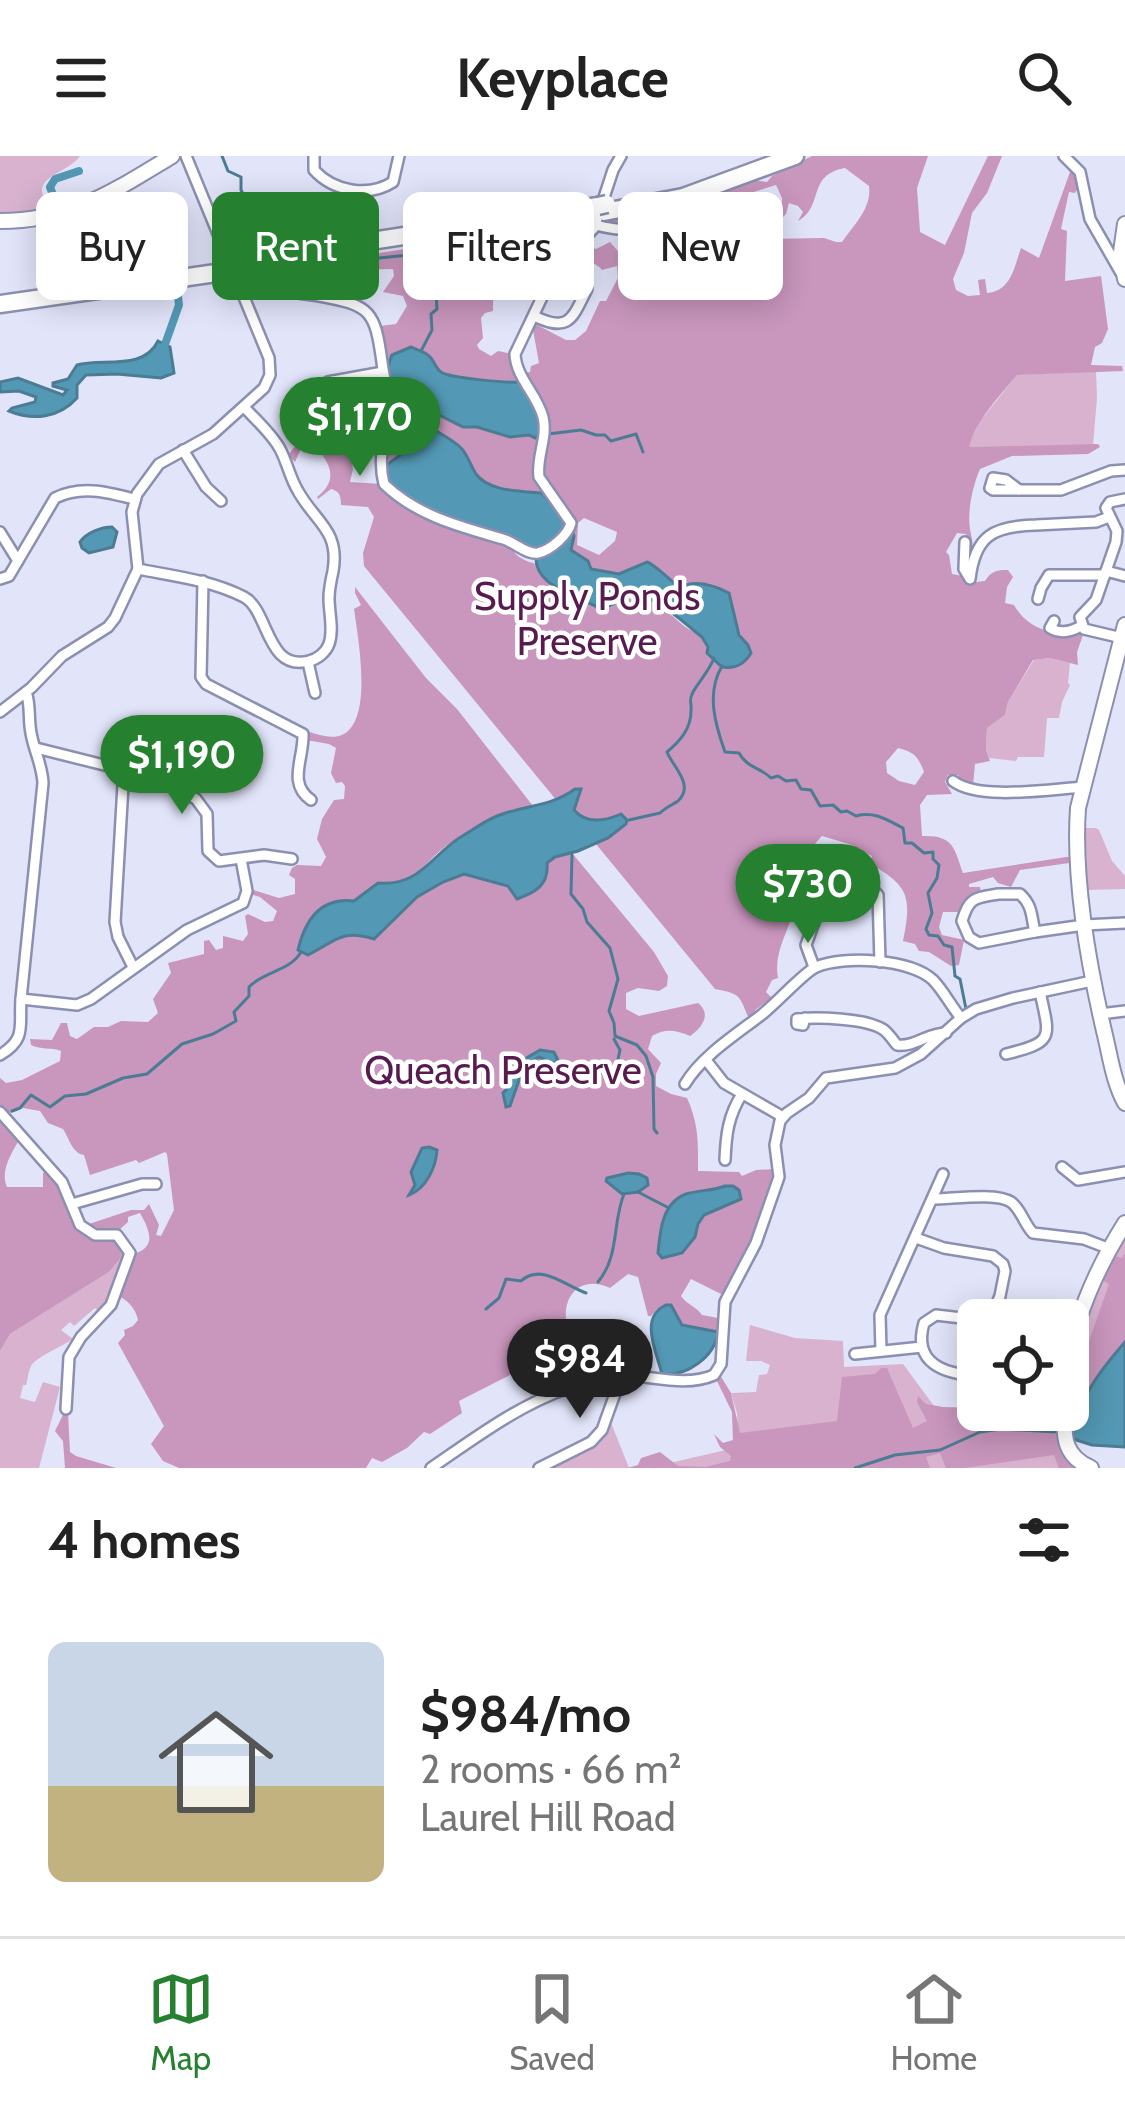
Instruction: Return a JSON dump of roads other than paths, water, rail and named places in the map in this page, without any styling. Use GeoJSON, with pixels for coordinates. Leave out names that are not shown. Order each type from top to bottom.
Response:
{"type":"FeatureCollection","features":[{"type":"Feature","properties":{"kind":"highway"},"geometry":{"type":"LineString","coordinates":[[600,212],[774,156]]}},
{"type":"Feature","properties":{"kind":"highway"},"geometry":{"type":"LineString","coordinates":[[0,300],[600,212],[697,193],[795,156]]}},
{"type":"Feature","properties":{"kind":"main road"},"geometry":{"type":"LineString","coordinates":[[0,221],[59,215],[100,200],[172,156]]}},
{"type":"Feature","properties":{"kind":"main road"},"geometry":{"type":"LineString","coordinates":[[1125,224],[1120,252],[1125,280]]}},
{"type":"Feature","properties":{"kind":"main road"},"geometry":{"type":"LineString","coordinates":[[1123,631],[1077,826],[1092,981],[1117,1055],[1117,1086],[1125,1103]]}},
{"type":"Feature","properties":{"kind":"main road"},"geometry":{"type":"LineString","coordinates":[[1088,1299],[1125,1223]]}},
{"type":"Feature","properties":{"kind":"main road"},"geometry":{"type":"LineString","coordinates":[[1066,1431],[1066,1446],[1076,1460],[1091,1468]]}},
{"type":"Feature","properties":{"kind":"street"},"geometry":{"type":"LineString","coordinates":[[186,156],[212,218]]}},
{"type":"Feature","properties":{"kind":"street"},"geometry":{"type":"LineString","coordinates":[[314,156],[314,170],[320,178],[362,190],[385,188],[393,182],[400,156]]}},
{"type":"Feature","properties":{"kind":"street"},"geometry":{"type":"LineString","coordinates":[[335,300],[361,308],[378,330],[388,401],[382,439],[386,486],[437,518],[533,554],[543,550],[566,534],[569,518],[539,477],[543,417],[515,363],[516,350],[555,270],[600,212],[620,156]]}},
{"type":"Feature","properties":{"kind":"street"},"geometry":{"type":"LineString","coordinates":[[1064,156],[1079,172],[1090,219],[1125,280]]}},
{"type":"Feature","properties":{"kind":"street"},"geometry":{"type":"LineString","coordinates":[[600,212],[618,223]]}},
{"type":"Feature","properties":{"kind":"street"},"geometry":{"type":"LineString","coordinates":[[0,712],[62,656],[108,627],[138,569],[134,499],[156,466],[213,434],[267,384],[271,366],[246,300]]}},
{"type":"Feature","properties":{"kind":"street"},"geometry":{"type":"LineString","coordinates":[[534,316],[554,324],[568,321],[581,300]]}},
{"type":"Feature","properties":{"kind":"street"},"geometry":{"type":"LineString","coordinates":[[332,381],[383,372]]}},
{"type":"Feature","properties":{"kind":"street"},"geometry":{"type":"LineString","coordinates":[[138,569],[202,581],[244,597],[254,605],[283,656],[293,662],[308,662],[323,654],[331,634],[332,541],[298,492],[279,445],[244,407]]}},
{"type":"Feature","properties":{"kind":"street"},"geometry":{"type":"LineString","coordinates":[[183,450],[206,487],[221,501]]}},
{"type":"Feature","properties":{"kind":"street"},"geometry":{"type":"LineString","coordinates":[[1019,490],[1061,490],[1125,470]]}},
{"type":"Feature","properties":{"kind":"street"},"geometry":{"type":"LineString","coordinates":[[0,579],[9,576],[55,498],[68,491],[95,490],[134,499]]}},
{"type":"Feature","properties":{"kind":"street"},"geometry":{"type":"LineString","coordinates":[[1082,626],[1082,614],[1096,600],[1117,537],[1107,505],[1125,499]]}},
{"type":"Feature","properties":{"kind":"street"},"geometry":{"type":"LineString","coordinates":[[965,542],[964,569],[970,579],[976,553],[997,530],[1108,517]]}},
{"type":"Feature","properties":{"kind":"street"},"geometry":{"type":"LineString","coordinates":[[0,532],[18,561]]}},
{"type":"Feature","properties":{"kind":"street"},"geometry":{"type":"LineString","coordinates":[[1038,599],[1049,574],[1125,576]]}},
{"type":"Feature","properties":{"kind":"street"},"geometry":{"type":"LineString","coordinates":[[202,581],[201,676],[206,684],[303,734],[297,784],[311,800]]}},
{"type":"Feature","properties":{"kind":"street"},"geometry":{"type":"LineString","coordinates":[[1054,621],[1050,628],[1055,631],[1082,626]]}},
{"type":"Feature","properties":{"kind":"street"},"geometry":{"type":"LineString","coordinates":[[1082,626],[1090,631],[1123,631]]}},
{"type":"Feature","properties":{"kind":"street"},"geometry":{"type":"LineString","coordinates":[[308,662],[315,693]]}},
{"type":"Feature","properties":{"kind":"street"},"geometry":{"type":"LineString","coordinates":[[0,1055],[20,1036],[43,783],[26,692]]}},
{"type":"Feature","properties":{"kind":"street"},"geometry":{"type":"LineString","coordinates":[[36,748],[151,773],[196,799],[207,814],[208,851],[219,861],[264,855],[292,859]]}},
{"type":"Feature","properties":{"kind":"street"},"geometry":{"type":"LineString","coordinates":[[124,768],[115,922],[133,968]]}},
{"type":"Feature","properties":{"kind":"street"},"geometry":{"type":"LineString","coordinates":[[952,781],[962,788],[996,791],[1084,788]]}},
{"type":"Feature","properties":{"kind":"street"},"geometry":{"type":"LineString","coordinates":[[21,999],[77,1005],[92,999],[187,930],[243,903],[247,891],[241,859]]}},
{"type":"Feature","properties":{"kind":"street"},"geometry":{"type":"LineString","coordinates":[[821,860],[865,879],[878,895],[880,962]]}},
{"type":"Feature","properties":{"kind":"street"},"geometry":{"type":"LineString","coordinates":[[814,968],[806,945],[835,867]]}},
{"type":"Feature","properties":{"kind":"street"},"geometry":{"type":"LineString","coordinates":[[1036,932],[1032,909],[1020,893],[975,898],[962,921],[969,937],[980,943],[1084,925],[1125,923]]}},
{"type":"Feature","properties":{"kind":"street"},"geometry":{"type":"LineString","coordinates":[[685,1084],[706,1060],[814,968],[880,962],[914,968],[933,981],[961,1018]]}},
{"type":"Feature","properties":{"kind":"street"},"geometry":{"type":"LineString","coordinates":[[430,1468],[540,1398],[596,1378],[705,1379],[719,1370],[724,1301],[756,1243],[777,1184],[775,1144],[783,1117],[826,1078],[895,1068],[922,1054],[961,1018],[995,1003],[1092,981]]}},
{"type":"Feature","properties":{"kind":"street"},"geometry":{"type":"LineString","coordinates":[[1006,1054],[1033,1048],[1044,1040],[1048,1028],[1040,992]]}},
{"type":"Feature","properties":{"kind":"street"},"geometry":{"type":"LineString","coordinates":[[1100,1014],[1125,1011]]}},
{"type":"Feature","properties":{"kind":"street"},"geometry":{"type":"LineString","coordinates":[[805,1018],[874,1026],[888,1032],[897,1045],[946,1034]]}},
{"type":"Feature","properties":{"kind":"street"},"geometry":{"type":"LineString","coordinates":[[706,1060],[724,1083],[783,1117]]}},
{"type":"Feature","properties":{"kind":"street"},"geometry":{"type":"LineString","coordinates":[[725,1160],[725,1133],[742,1094]]}},
{"type":"Feature","properties":{"kind":"street"},"geometry":{"type":"LineString","coordinates":[[0,1112],[65,1186],[85,1230],[117,1235],[131,1254],[111,1305],[80,1337],[69,1357],[66,1409]]}},
{"type":"Feature","properties":{"kind":"street"},"geometry":{"type":"LineString","coordinates":[[1062,1168],[1078,1180],[1125,1172]]}},
{"type":"Feature","properties":{"kind":"street"},"geometry":{"type":"LineString","coordinates":[[881,1351],[880,1315],[944,1174]]}},
{"type":"Feature","properties":{"kind":"street"},"geometry":{"type":"LineString","coordinates":[[72,1204],[155,1184]]}},
{"type":"Feature","properties":{"kind":"street"},"geometry":{"type":"LineString","coordinates":[[934,1199],[1001,1197],[1017,1207],[1033,1233],[1084,1239],[1110,1249]]}},
{"type":"Feature","properties":{"kind":"street"},"geometry":{"type":"LineString","coordinates":[[916,1238],[993,1256],[1005,1271],[999,1299]]}},
{"type":"Feature","properties":{"kind":"street"},"geometry":{"type":"LineString","coordinates":[[957,1317],[930,1318],[921,1333],[930,1360],[942,1371],[957,1373]]}},
{"type":"Feature","properties":{"kind":"street"},"geometry":{"type":"LineString","coordinates":[[855,1354],[922,1347]]}},
{"type":"Feature","properties":{"kind":"street"},"geometry":{"type":"LineString","coordinates":[[539,1468],[591,1442],[602,1430],[621,1377]]}},
{"type":"Feature","properties":{"kind":"water"},"geometry":{"type":"Polygon","coordinates":[[[158,341],[170,347],[174,373],[161,378],[86,375],[77,385],[77,398],[54,414],[36,417],[9,411],[35,402],[36,397],[19,391],[0,392],[0,382],[18,378],[63,395],[67,390],[53,383],[68,379],[77,365],[133,360],[158,341]]]}},
{"type":"Feature","properties":{"kind":"water"},"geometry":{"type":"Polygon","coordinates":[[[411,347],[427,354],[446,374],[519,382],[537,410],[541,433],[535,438],[463,427],[437,414],[420,420],[461,448],[482,480],[506,490],[542,493],[567,521],[566,537],[574,536],[571,550],[588,561],[591,569],[619,574],[647,562],[678,588],[703,584],[729,593],[739,635],[751,653],[745,661],[722,667],[707,653],[702,637],[648,599],[628,597],[601,609],[568,593],[540,572],[537,551],[441,515],[387,484],[385,466],[408,444],[398,427],[402,410],[390,383],[389,362],[392,355],[411,347]]]}},
{"type":"Feature","properties":{"kind":"water"},"geometry":{"type":"Polygon","coordinates":[[[112,527],[117,532],[113,547],[89,553],[82,548],[80,542],[86,536],[112,527]]]}},
{"type":"Feature","properties":{"kind":"water"},"geometry":{"type":"Polygon","coordinates":[[[581,789],[574,810],[584,818],[621,814],[626,824],[608,838],[555,857],[547,863],[540,887],[530,894],[517,899],[508,886],[464,874],[417,897],[374,939],[346,936],[308,955],[298,950],[310,920],[323,907],[354,901],[378,883],[405,880],[488,820],[581,789]]]}},
{"type":"Feature","properties":{"kind":"water"},"geometry":{"type":"Polygon","coordinates":[[[540,1050],[554,1052],[558,1060],[548,1066],[539,1057],[524,1066],[506,1107],[503,1093],[516,1068],[540,1050]]]}},
{"type":"Feature","properties":{"kind":"water"},"geometry":{"type":"Polygon","coordinates":[[[422,1148],[437,1150],[432,1170],[425,1183],[409,1195],[415,1185],[411,1172],[422,1148]]]}},
{"type":"Feature","properties":{"kind":"water"},"geometry":{"type":"Polygon","coordinates":[[[628,1173],[647,1178],[648,1185],[622,1194],[606,1181],[607,1178],[628,1173]]]}},
{"type":"Feature","properties":{"kind":"water"},"geometry":{"type":"Polygon","coordinates":[[[725,1186],[739,1190],[741,1199],[704,1215],[682,1253],[662,1258],[658,1253],[661,1227],[672,1204],[686,1194],[725,1186]]]}},
{"type":"Feature","properties":{"kind":"water"},"geometry":{"type":"Polygon","coordinates":[[[671,1305],[682,1325],[718,1332],[705,1357],[671,1374],[662,1374],[651,1326],[658,1310],[671,1305]]]}},
{"type":"Feature","properties":{"kind":"water"},"geometry":{"type":"Polygon","coordinates":[[[1125,1342],[1125,1447],[1070,1438],[1069,1431],[1089,1431],[1089,1390],[1125,1342]]]}},
{"type":"Feature","properties":{"kind":"waterway"},"geometry":{"type":"LineString","coordinates":[[222,156],[228,171],[241,177],[242,192]]}},
{"type":"Feature","properties":{"kind":"waterway"},"geometry":{"type":"LineString","coordinates":[[52,192],[55,179],[79,171]]}},
{"type":"Feature","properties":{"kind":"waterway"},"geometry":{"type":"LineString","coordinates":[[379,258],[419,254],[432,269],[432,279],[426,284],[436,292],[437,309],[431,314],[432,330],[421,351]]}},
{"type":"Feature","properties":{"kind":"waterway"},"geometry":{"type":"LineString","coordinates":[[163,350],[178,300]]}},
{"type":"Feature","properties":{"kind":"waterway"},"geometry":{"type":"LineString","coordinates":[[548,434],[581,430],[611,441],[636,434],[643,452]]}},
{"type":"Feature","properties":{"kind":"waterway"},"geometry":{"type":"LineString","coordinates":[[629,820],[660,813],[683,795],[684,782],[667,752],[687,729],[692,695],[714,658]]}},
{"type":"Feature","properties":{"kind":"waterway"},"geometry":{"type":"LineString","coordinates":[[722,666],[713,698],[725,752],[739,753],[771,778],[796,780],[801,789],[811,790],[820,806],[886,819],[903,828],[905,843],[924,853],[933,852],[939,865],[928,893],[932,913],[926,929],[952,947],[966,1009]]}},
{"type":"Feature","properties":{"kind":"waterway"},"geometry":{"type":"LineString","coordinates":[[572,855],[571,894],[610,948],[618,979],[609,1011],[615,1036],[637,1045],[653,1077],[657,1133]]}},
{"type":"Feature","properties":{"kind":"waterway"},"geometry":{"type":"LineString","coordinates":[[12,1111],[31,1095],[50,1107],[65,1096],[147,1074],[182,1044],[236,1021],[234,1012],[249,996],[249,987],[290,964],[301,952]]}},
{"type":"Feature","properties":{"kind":"waterway"},"geometry":{"type":"LineString","coordinates":[[595,1077],[617,1064],[620,1050],[614,1039]]}},
{"type":"Feature","properties":{"kind":"waterway"},"geometry":{"type":"LineString","coordinates":[[580,1081],[591,1078]]}},
{"type":"Feature","properties":{"kind":"waterway"},"geometry":{"type":"LineString","coordinates":[[638,1192],[667,1207]]}},
{"type":"Feature","properties":{"kind":"waterway"},"geometry":{"type":"LineString","coordinates":[[598,1282],[610,1261],[624,1194]]}},
{"type":"Feature","properties":{"kind":"waterway"},"geometry":{"type":"LineString","coordinates":[[486,1309],[499,1298],[506,1279],[521,1281],[536,1274],[586,1293]]}},
{"type":"Feature","properties":{"kind":"waterway"},"geometry":{"type":"LineString","coordinates":[[855,1468],[895,1455],[940,1450],[980,1432],[1057,1432]]}},
{"type":"Feature","properties":{"kind":"park label","name":"Supply Ponds Preserve"},"geometry":{"type":"Point","coordinates":[587,618]}},
{"type":"Feature","properties":{"kind":"park label","name":"Queach Preserve"},"geometry":{"type":"Point","coordinates":[503,1070]}}]}
